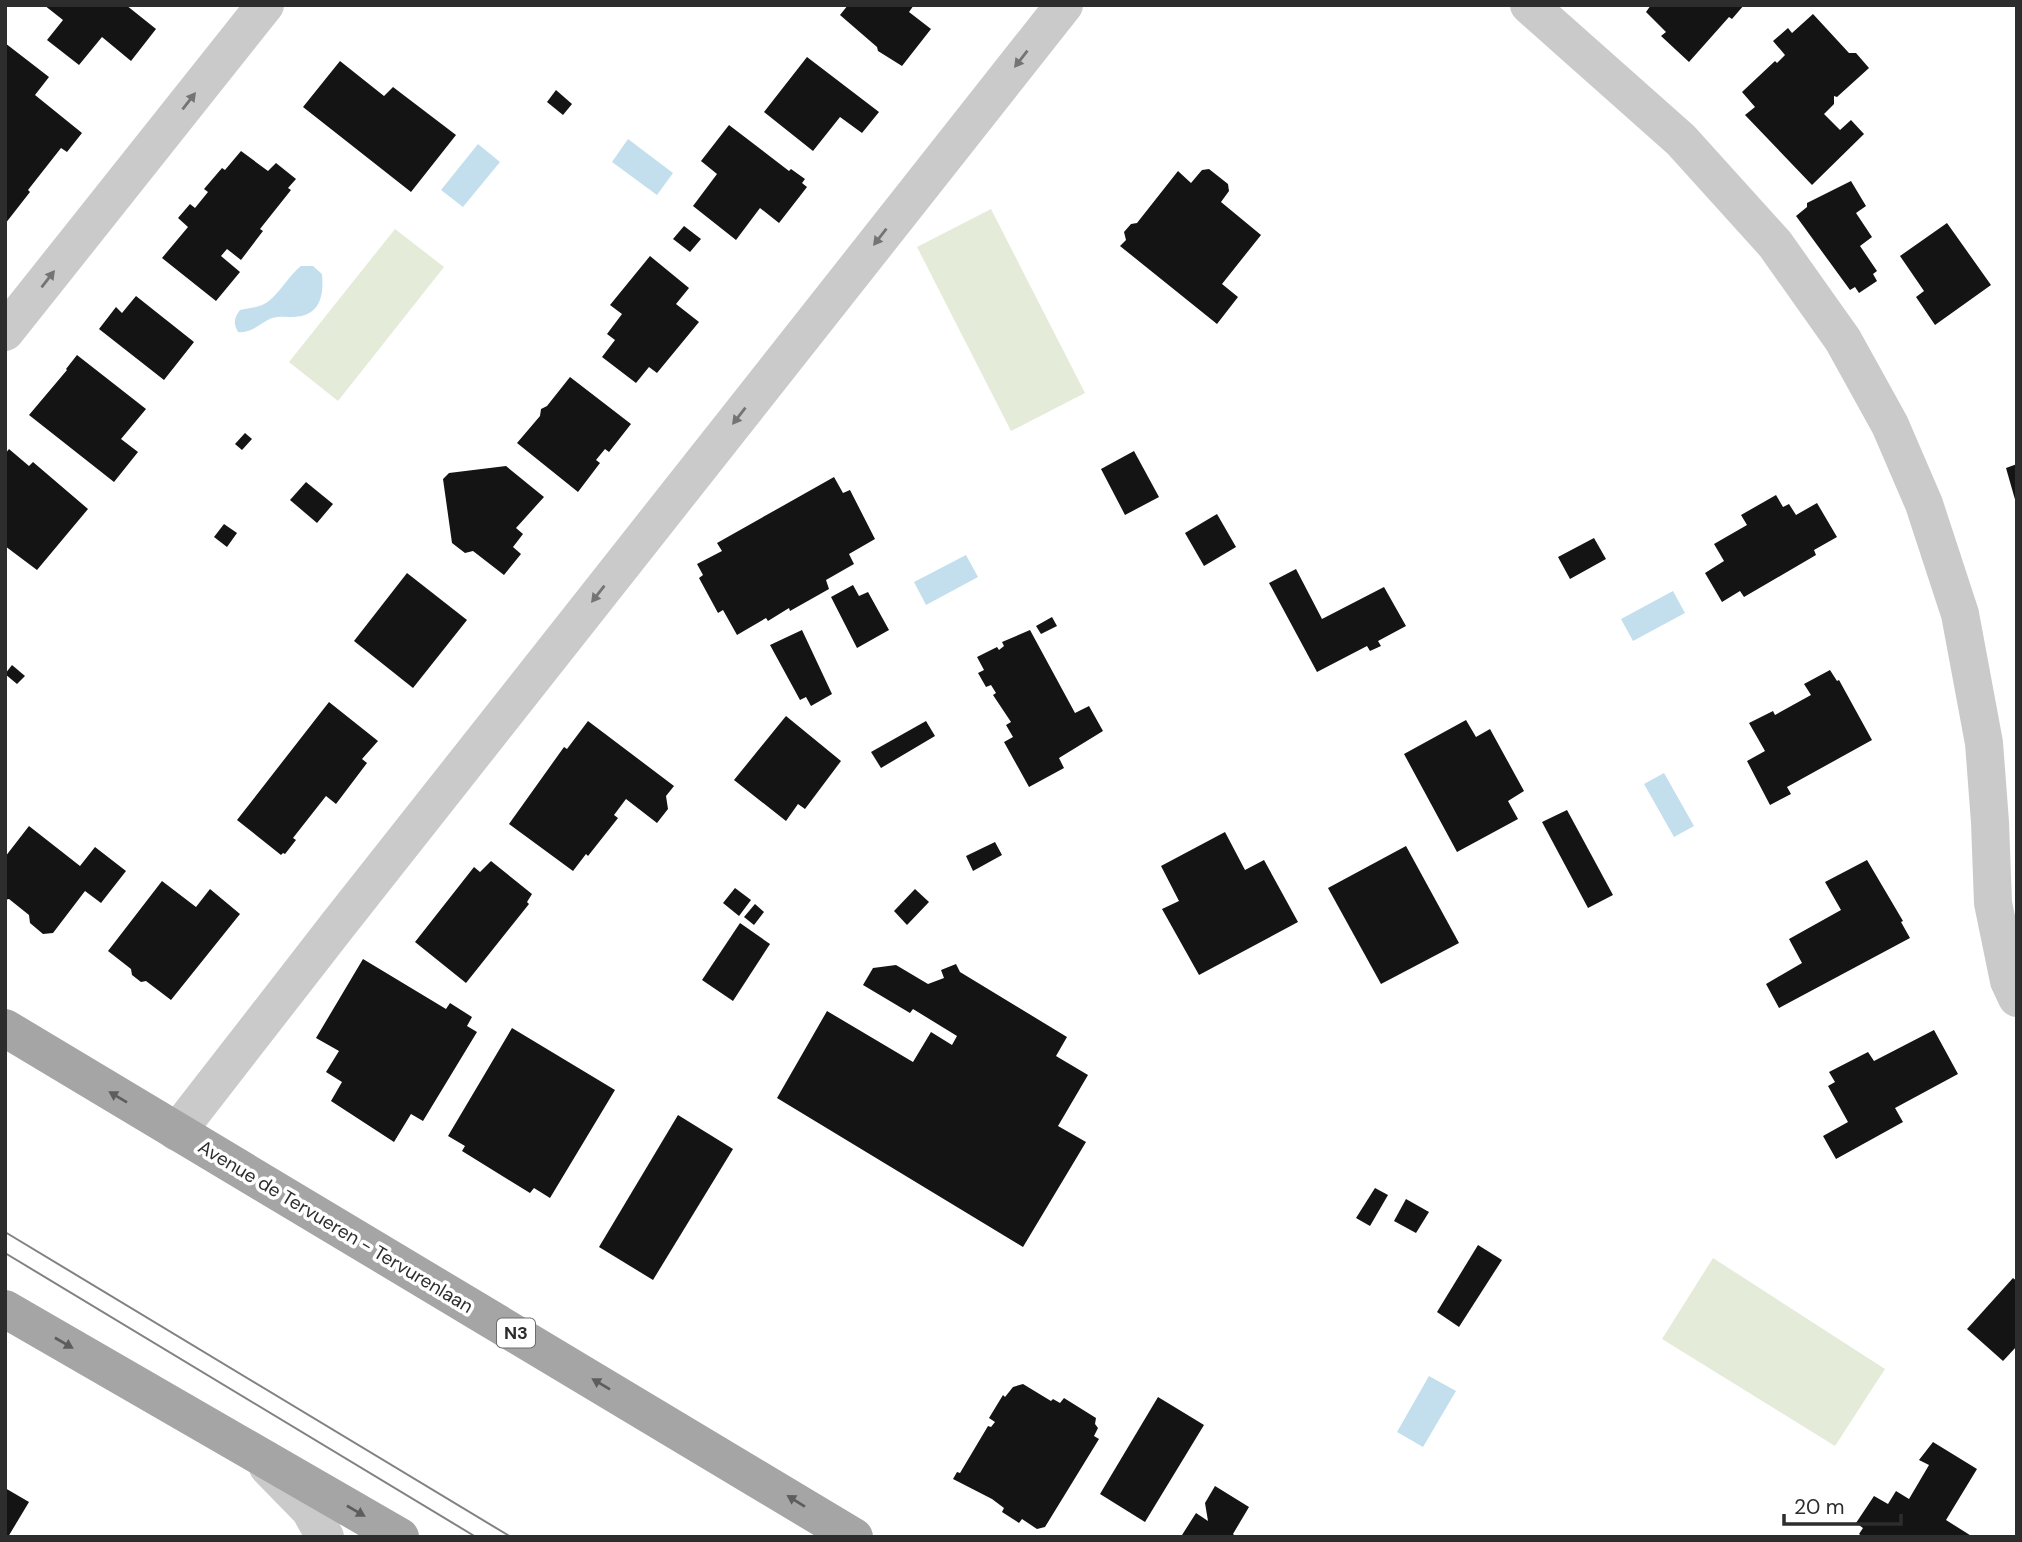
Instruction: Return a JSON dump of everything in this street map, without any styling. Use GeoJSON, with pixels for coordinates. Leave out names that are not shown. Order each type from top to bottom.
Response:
{"type":"FeatureCollection","features":[{"type":"Feature","properties":{"kind":"main road","name":"N3"},"geometry":{"type":"LineString","coordinates":[[5,1028],[177,1132]]}},
{"type":"Feature","properties":{"kind":"main road","name":"Avenue de Tervueren - Tervurenlaan"},"geometry":{"type":"LineString","coordinates":[[177,1132],[855,1537]]}},
{"type":"Feature","properties":{"kind":"main road"},"geometry":{"type":"LineString","coordinates":[[5,1309],[400,1537]]}},
{"type":"Feature","properties":{"kind":"street"},"geometry":{"type":"LineString","coordinates":[[5,332],[265,5]]}},
{"type":"Feature","properties":{"kind":"street"},"geometry":{"type":"LineString","coordinates":[[177,1132],[1064,5]]}},
{"type":"Feature","properties":{"kind":"street"},"geometry":{"type":"LineString","coordinates":[[1529,5],[1681,140],[1775,244],[1843,340],[1890,425],[1924,504],[1960,614],[1984,743],[1993,904],[2009,981],[2017,998]]}},
{"type":"Feature","properties":{"kind":"street"},"geometry":{"type":"LineString","coordinates":[[254,1452],[310,1510],[325,1537]]}},
{"type":"Feature","properties":{"kind":"green space"},"geometry":{"type":"Polygon","coordinates":[[[991,209],[1085,393],[1011,431],[917,247],[991,209]]]}},
{"type":"Feature","properties":{"kind":"green space"},"geometry":{"type":"Polygon","coordinates":[[[395,229],[444,267],[338,401],[289,362],[395,229]]]}},
{"type":"Feature","properties":{"kind":"green space"},"geometry":{"type":"Polygon","coordinates":[[[1713,1258],[1885,1369],[1835,1446],[1662,1339],[1713,1258]]]}},
{"type":"Feature","properties":{"kind":"water"},"geometry":{"type":"Polygon","coordinates":[[[628,139],[673,173],[657,195],[612,162],[628,139]]]}},
{"type":"Feature","properties":{"kind":"water"},"geometry":{"type":"Polygon","coordinates":[[[478,144],[500,162],[463,207],[441,190],[478,144]]]}},
{"type":"Feature","properties":{"kind":"water"},"geometry":{"type":"Polygon","coordinates":[[[301,266],[313,266],[322,274],[321,297],[315,309],[303,316],[272,318],[251,330],[238,332],[235,321],[240,310],[269,301],[301,266]]]}},
{"type":"Feature","properties":{"kind":"water"},"geometry":{"type":"Polygon","coordinates":[[[966,555],[978,577],[926,605],[914,582],[966,555]]]}},
{"type":"Feature","properties":{"kind":"water"},"geometry":{"type":"Polygon","coordinates":[[[1673,591],[1685,613],[1633,641],[1621,619],[1673,591]]]}},
{"type":"Feature","properties":{"kind":"water"},"geometry":{"type":"Polygon","coordinates":[[[1664,773],[1694,826],[1674,837],[1644,784],[1664,773]]]}},
{"type":"Feature","properties":{"kind":"water"},"geometry":{"type":"Polygon","coordinates":[[[1429,1376],[1456,1391],[1423,1447],[1397,1432],[1429,1376]]]}},
{"type":"Feature","properties":{"kind":"building"},"geometry":{"type":"Polygon","coordinates":[[[44,5],[126,5],[156,29],[131,61],[102,37],[79,65],[47,40],[63,20],[44,5]]]}},
{"type":"Feature","properties":{"kind":"building"},"geometry":{"type":"Polygon","coordinates":[[[848,5],[914,5],[909,12],[931,29],[902,66],[878,51],[877,47],[840,15],[848,5]]]}},
{"type":"Feature","properties":{"kind":"building"},"geometry":{"type":"Polygon","coordinates":[[[1651,5],[1744,5],[1732,19],[1729,17],[1689,62],[1661,36],[1666,32],[1646,12],[1651,5]]]}},
{"type":"Feature","properties":{"kind":"building"},"geometry":{"type":"Polygon","coordinates":[[[1813,14],[1849,53],[1856,53],[1869,68],[1837,97],[1834,96],[1834,104],[1824,114],[1840,130],[1851,120],[1864,134],[1812,185],[1745,115],[1755,107],[1742,92],[1785,55],[1773,41],[1788,28],[1792,33],[1813,14]]]}},
{"type":"Feature","properties":{"kind":"building"},"geometry":{"type":"Polygon","coordinates":[[[5,43],[49,77],[35,95],[82,133],[67,152],[61,148],[5,224],[5,43]]]}},
{"type":"Feature","properties":{"kind":"building"},"geometry":{"type":"Polygon","coordinates":[[[807,57],[879,112],[862,133],[840,117],[813,151],[764,112],[807,57]]]}},
{"type":"Feature","properties":{"kind":"building"},"geometry":{"type":"Polygon","coordinates":[[[340,61],[384,96],[393,87],[456,135],[411,192],[303,107],[340,61]]]}},
{"type":"Feature","properties":{"kind":"building"},"geometry":{"type":"Polygon","coordinates":[[[556,90],[572,104],[563,115],[547,102],[556,90]]]}},
{"type":"Feature","properties":{"kind":"building"},"geometry":{"type":"Polygon","coordinates":[[[729,125],[789,171],[791,169],[805,179],[802,183],[807,187],[779,223],[760,208],[736,240],[693,206],[717,174],[701,161],[729,125]]]}},
{"type":"Feature","properties":{"kind":"building"},"geometry":{"type":"Polygon","coordinates":[[[241,151],[268,171],[276,163],[296,179],[241,260],[227,249],[221,256],[240,272],[216,301],[162,258],[188,227],[178,218],[190,204],[195,208],[208,192],[204,189],[241,151]]]}},
{"type":"Feature","properties":{"kind":"building"},"geometry":{"type":"Polygon","coordinates":[[[1209,169],[1228,184],[1229,191],[1221,202],[1261,235],[1222,284],[1238,297],[1217,324],[1120,246],[1126,240],[1124,232],[1131,224],[1137,223],[1178,171],[1191,183],[1202,170],[1209,169]]]}},
{"type":"Feature","properties":{"kind":"building"},"geometry":{"type":"Polygon","coordinates":[[[1851,181],[1866,206],[1856,213],[1872,237],[1860,246],[1877,271],[1873,274],[1877,281],[1859,293],[1855,287],[1850,290],[1796,216],[1807,207],[1807,203],[1851,181]]]}},
{"type":"Feature","properties":{"kind":"building"},"geometry":{"type":"Polygon","coordinates":[[[1947,223],[1991,285],[1935,325],[1916,297],[1924,291],[1900,256],[1947,223]]]}},
{"type":"Feature","properties":{"kind":"building"},"geometry":{"type":"Polygon","coordinates":[[[684,226],[701,239],[690,252],[673,239],[684,226]]]}},
{"type":"Feature","properties":{"kind":"building"},"geometry":{"type":"Polygon","coordinates":[[[650,256],[689,288],[676,304],[699,322],[657,373],[649,367],[636,383],[602,357],[615,340],[607,334],[622,314],[610,305],[650,256]]]}},
{"type":"Feature","properties":{"kind":"building"},"geometry":{"type":"Polygon","coordinates":[[[136,296],[194,342],[164,380],[99,329],[116,307],[122,313],[136,296]]]}},
{"type":"Feature","properties":{"kind":"building"},"geometry":{"type":"Polygon","coordinates":[[[77,355],[146,409],[121,439],[138,452],[114,482],[29,415],[77,355]]]}},
{"type":"Feature","properties":{"kind":"building"},"geometry":{"type":"Polygon","coordinates":[[[570,377],[631,424],[609,452],[605,449],[596,460],[600,463],[578,492],[517,443],[540,416],[541,409],[547,406],[570,377]]]}},
{"type":"Feature","properties":{"kind":"building"},"geometry":{"type":"Polygon","coordinates":[[[245,433],[252,439],[242,450],[235,444],[245,433]]]}},
{"type":"Feature","properties":{"kind":"building"},"geometry":{"type":"Polygon","coordinates":[[[9,449],[29,466],[33,462],[88,509],[37,570],[5,546],[5,454],[9,449]]]}},
{"type":"Feature","properties":{"kind":"building"},"geometry":{"type":"Polygon","coordinates":[[[1134,451],[1159,497],[1125,515],[1101,469],[1134,451]]]}},
{"type":"Feature","properties":{"kind":"building"},"geometry":{"type":"Polygon","coordinates":[[[2017,464],[2017,503],[2016,503],[2006,468],[2017,464]]]}},
{"type":"Feature","properties":{"kind":"building"},"geometry":{"type":"Polygon","coordinates":[[[506,466],[544,497],[516,528],[523,534],[513,547],[521,554],[504,575],[473,551],[465,553],[452,543],[443,479],[449,473],[506,466]]]}},
{"type":"Feature","properties":{"kind":"building"},"geometry":{"type":"Polygon","coordinates":[[[834,477],[843,493],[850,490],[875,539],[849,554],[854,564],[826,580],[829,589],[790,611],[789,608],[768,621],[766,618],[737,635],[723,610],[718,613],[699,578],[703,575],[697,564],[722,551],[717,543],[834,477]]]}},
{"type":"Feature","properties":{"kind":"building"},"geometry":{"type":"Polygon","coordinates":[[[306,482],[333,504],[317,523],[290,500],[306,482]]]}},
{"type":"Feature","properties":{"kind":"building"},"geometry":{"type":"Polygon","coordinates":[[[1776,495],[1783,507],[1789,504],[1796,515],[1817,503],[1837,537],[1814,550],[1816,555],[1744,597],[1740,591],[1722,602],[1705,573],[1724,561],[1714,544],[1747,525],[1741,515],[1776,495]]]}},
{"type":"Feature","properties":{"kind":"building"},"geometry":{"type":"Polygon","coordinates":[[[1217,514],[1236,547],[1204,566],[1185,533],[1217,514]]]}},
{"type":"Feature","properties":{"kind":"building"},"geometry":{"type":"Polygon","coordinates":[[[224,524],[237,533],[227,547],[214,537],[224,524]]]}},
{"type":"Feature","properties":{"kind":"building"},"geometry":{"type":"Polygon","coordinates":[[[1594,538],[1606,559],[1570,579],[1558,557],[1594,538]]]}},
{"type":"Feature","properties":{"kind":"building"},"geometry":{"type":"Polygon","coordinates":[[[1296,569],[1322,619],[1384,587],[1406,626],[1378,641],[1381,646],[1370,651],[1367,646],[1317,672],[1269,583],[1296,569]]]}},
{"type":"Feature","properties":{"kind":"building"},"geometry":{"type":"Polygon","coordinates":[[[407,573],[467,620],[413,688],[354,641],[407,573]]]}},
{"type":"Feature","properties":{"kind":"building"},"geometry":{"type":"Polygon","coordinates":[[[853,585],[859,596],[868,592],[889,630],[857,648],[831,597],[853,585]]]}},
{"type":"Feature","properties":{"kind":"building"},"geometry":{"type":"Polygon","coordinates":[[[1052,617],[1057,626],[1041,634],[1036,626],[1052,617]]]}},
{"type":"Feature","properties":{"kind":"building"},"geometry":{"type":"Polygon","coordinates":[[[802,630],[832,694],[811,706],[806,697],[800,700],[770,645],[802,630]]]}},
{"type":"Feature","properties":{"kind":"building"},"geometry":{"type":"Polygon","coordinates":[[[1030,630],[1075,713],[1089,706],[1103,731],[1059,758],[1064,768],[1029,787],[1004,742],[1013,737],[1006,725],[1011,722],[993,695],[996,693],[991,685],[986,687],[978,673],[984,670],[977,657],[997,647],[999,650],[1004,646],[1002,642],[1030,630]]]}},
{"type":"Feature","properties":{"kind":"building"},"geometry":{"type":"Polygon","coordinates":[[[12,665],[25,676],[17,684],[5,674],[12,665]]]}},
{"type":"Feature","properties":{"kind":"building"},"geometry":{"type":"Polygon","coordinates":[[[1830,670],[1837,681],[1839,680],[1872,740],[1787,787],[1791,794],[1770,805],[1747,761],[1765,751],[1749,723],[1773,711],[1775,715],[1811,695],[1804,684],[1830,670]]]}},
{"type":"Feature","properties":{"kind":"building"},"geometry":{"type":"Polygon","coordinates":[[[329,702],[378,741],[362,759],[367,763],[336,804],[326,796],[293,838],[296,840],[285,854],[281,855],[237,820],[329,702]]]}},
{"type":"Feature","properties":{"kind":"building"},"geometry":{"type":"Polygon","coordinates":[[[786,716],[841,761],[805,809],[798,804],[786,821],[734,780],[786,716]]]}},
{"type":"Feature","properties":{"kind":"building"},"geometry":{"type":"Polygon","coordinates":[[[1466,720],[1476,737],[1490,729],[1524,791],[1508,801],[1518,819],[1457,852],[1404,754],[1466,720]]]}},
{"type":"Feature","properties":{"kind":"building"},"geometry":{"type":"Polygon","coordinates":[[[588,721],[674,786],[666,796],[668,809],[657,823],[626,799],[614,815],[618,818],[573,871],[509,824],[564,747],[567,749],[588,721]]]}},
{"type":"Feature","properties":{"kind":"building"},"geometry":{"type":"Polygon","coordinates":[[[926,721],[935,736],[881,768],[871,752],[926,721]]]}},
{"type":"Feature","properties":{"kind":"building"},"geometry":{"type":"Polygon","coordinates":[[[1567,810],[1613,895],[1588,908],[1542,822],[1567,810]]]}},
{"type":"Feature","properties":{"kind":"building"},"geometry":{"type":"Polygon","coordinates":[[[29,826],[80,866],[95,847],[126,871],[101,903],[85,891],[53,933],[43,934],[30,923],[29,915],[9,899],[5,900],[5,857],[29,826]]]}},
{"type":"Feature","properties":{"kind":"building"},"geometry":{"type":"Polygon","coordinates":[[[1225,832],[1245,870],[1264,860],[1298,922],[1199,975],[1162,909],[1179,901],[1161,866],[1225,832]]]}},
{"type":"Feature","properties":{"kind":"building"},"geometry":{"type":"Polygon","coordinates":[[[995,842],[1002,855],[973,871],[966,856],[995,842]]]}},
{"type":"Feature","properties":{"kind":"building"},"geometry":{"type":"Polygon","coordinates":[[[1406,846],[1459,943],[1381,984],[1328,888],[1406,846]]]}},
{"type":"Feature","properties":{"kind":"building"},"geometry":{"type":"Polygon","coordinates":[[[1867,860],[1910,938],[1779,1008],[1766,984],[1802,963],[1789,939],[1841,910],[1825,882],[1867,860]]]}},
{"type":"Feature","properties":{"kind":"building"},"geometry":{"type":"Polygon","coordinates":[[[491,861],[532,894],[527,902],[529,904],[466,983],[415,942],[474,867],[480,872],[491,861]]]}},
{"type":"Feature","properties":{"kind":"building"},"geometry":{"type":"Polygon","coordinates":[[[162,881],[196,907],[210,889],[240,914],[171,1000],[146,981],[141,982],[132,975],[131,969],[108,951],[162,881]]]}},
{"type":"Feature","properties":{"kind":"building"},"geometry":{"type":"Polygon","coordinates":[[[735,888],[751,900],[739,916],[723,903],[735,888]]]}},
{"type":"Feature","properties":{"kind":"building"},"geometry":{"type":"Polygon","coordinates":[[[915,889],[929,902],[907,925],[894,911],[915,889]]]}},
{"type":"Feature","properties":{"kind":"building"},"geometry":{"type":"Polygon","coordinates":[[[755,904],[764,912],[754,925],[744,917],[755,904]]]}},
{"type":"Feature","properties":{"kind":"building"},"geometry":{"type":"Polygon","coordinates":[[[740,923],[770,944],[733,1001],[702,980],[740,923]]]}},
{"type":"Feature","properties":{"kind":"building"},"geometry":{"type":"Polygon","coordinates":[[[363,959],[446,1009],[450,1003],[472,1017],[467,1026],[477,1032],[423,1121],[411,1114],[394,1142],[331,1101],[342,1082],[326,1072],[339,1051],[316,1038],[363,959]]]}},
{"type":"Feature","properties":{"kind":"building"},"geometry":{"type":"Polygon","coordinates":[[[956,964],[960,972],[1067,1037],[1056,1056],[1088,1075],[1058,1126],[1086,1142],[1023,1247],[777,1098],[827,1011],[913,1062],[931,1032],[952,1045],[957,1036],[913,1009],[910,1013],[863,985],[873,968],[896,965],[928,984],[944,978],[941,970],[956,964]]]}},
{"type":"Feature","properties":{"kind":"building"},"geometry":{"type":"Polygon","coordinates":[[[512,1028],[615,1090],[550,1198],[534,1188],[530,1193],[462,1151],[465,1146],[448,1136],[512,1028]]]}},
{"type":"Feature","properties":{"kind":"building"},"geometry":{"type":"Polygon","coordinates":[[[1934,1030],[1958,1074],[1895,1108],[1903,1122],[1836,1159],[1823,1136],[1848,1122],[1828,1086],[1835,1082],[1829,1072],[1868,1052],[1874,1061],[1934,1030]]]}},
{"type":"Feature","properties":{"kind":"building"},"geometry":{"type":"Polygon","coordinates":[[[678,1115],[733,1149],[653,1280],[599,1247],[678,1115]]]}},
{"type":"Feature","properties":{"kind":"building"},"geometry":{"type":"Polygon","coordinates":[[[1375,1188],[1388,1195],[1370,1226],[1356,1218],[1375,1188]]]}},
{"type":"Feature","properties":{"kind":"building"},"geometry":{"type":"Polygon","coordinates":[[[1406,1199],[1429,1212],[1416,1233],[1394,1221],[1406,1199]]]}},
{"type":"Feature","properties":{"kind":"building"},"geometry":{"type":"Polygon","coordinates":[[[1478,1245],[1502,1260],[1459,1327],[1437,1312],[1478,1245]]]}},
{"type":"Feature","properties":{"kind":"building"},"geometry":{"type":"Polygon","coordinates":[[[2013,1278],[2017,1281],[2017,1346],[2003,1361],[1967,1329],[2013,1278]]]}},
{"type":"Feature","properties":{"kind":"building"},"geometry":{"type":"Polygon","coordinates":[[[1023,1384],[1051,1401],[1053,1399],[1060,1403],[1064,1398],[1096,1418],[1095,1424],[1098,1428],[1094,1436],[1099,1439],[1045,1527],[1037,1529],[1022,1519],[1019,1523],[1002,1512],[1004,1508],[992,1499],[953,1479],[957,1472],[960,1473],[988,1426],[991,1427],[995,1422],[989,1418],[1003,1395],[1005,1397],[1013,1387],[1023,1384]]]}},
{"type":"Feature","properties":{"kind":"building"},"geometry":{"type":"Polygon","coordinates":[[[1158,1397],[1204,1425],[1145,1522],[1100,1494],[1158,1397]]]}},
{"type":"Feature","properties":{"kind":"building"},"geometry":{"type":"Polygon","coordinates":[[[1933,1442],[1977,1469],[1946,1520],[1973,1537],[1863,1537],[1859,1534],[1863,1528],[1856,1523],[1874,1496],[1888,1504],[1896,1491],[1909,1499],[1929,1465],[1919,1460],[1933,1442]]]}},
{"type":"Feature","properties":{"kind":"building"},"geometry":{"type":"Polygon","coordinates":[[[1215,1486],[1249,1507],[1233,1534],[1236,1537],[1185,1537],[1182,1535],[1196,1513],[1208,1521],[1205,1503],[1215,1486]]]}},
{"type":"Feature","properties":{"kind":"building"},"geometry":{"type":"Polygon","coordinates":[[[5,1488],[29,1502],[8,1537],[5,1537],[5,1488]]]}},
{"type":"Feature","properties":{"kind":"tram line"},"geometry":{"type":"LineString","coordinates":[[5,1232],[511,1537]]}},
{"type":"Feature","properties":{"kind":"tram line"},"geometry":{"type":"LineString","coordinates":[[5,1253],[476,1537]]}}]}
